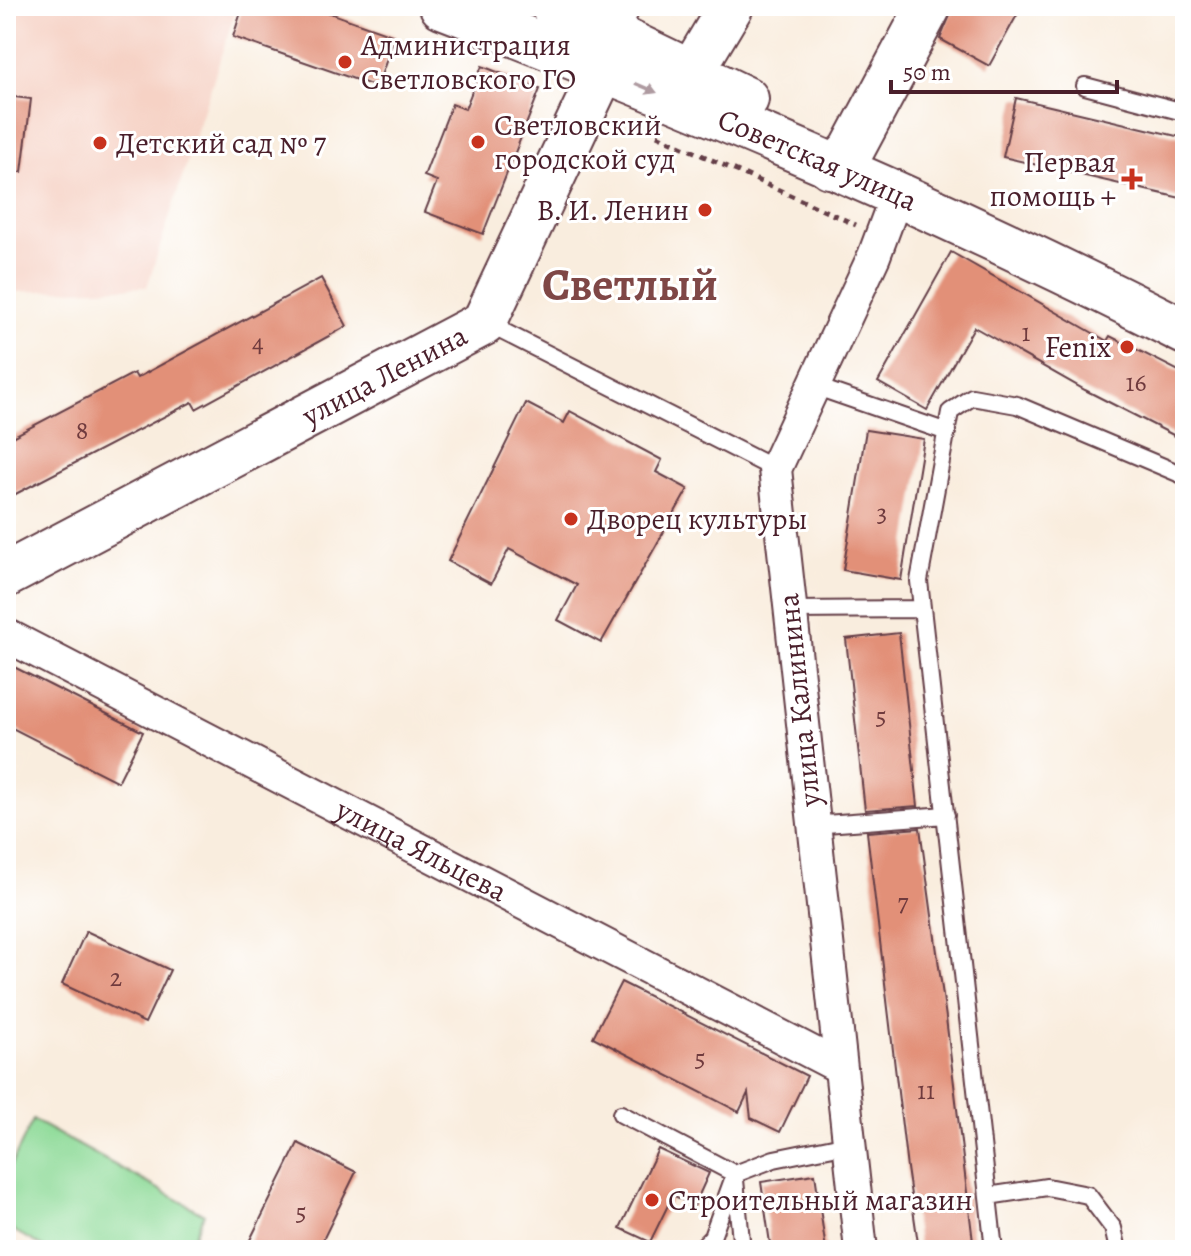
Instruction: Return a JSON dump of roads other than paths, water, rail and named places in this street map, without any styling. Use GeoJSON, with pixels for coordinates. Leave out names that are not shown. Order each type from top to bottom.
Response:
{"type":"FeatureCollection","features":[{"type":"Feature","properties":{"kind":"street","name":"Советская улица"},"geometry":{"type":"LineString","coordinates":[[442,6],[618,37],[692,90],[1185,313]]}},
{"type":"Feature","properties":{"kind":"street"},"geometry":{"type":"LineString","coordinates":[[692,90],[731,6]]}},
{"type":"Feature","properties":{"kind":"street"},"geometry":{"type":"LineString","coordinates":[[841,158],[929,6]]}},
{"type":"Feature","properties":{"kind":"street","name":"улица Ленина"},"geometry":{"type":"LineString","coordinates":[[6,575],[484,323],[618,37]]}},
{"type":"Feature","properties":{"kind":"street","name":"Советская улица"},"geometry":{"type":"LineString","coordinates":[[901,184],[1185,332]]}},
{"type":"Feature","properties":{"kind":"street"},"geometry":{"type":"LineString","coordinates":[[775,469],[882,237],[901,184]]}},
{"type":"Feature","properties":{"kind":"street","name":"улица Калинина"},"geometry":{"type":"LineString","coordinates":[[775,469],[838,1066],[861,1250]]}},
{"type":"Feature","properties":{"kind":"street","name":"улица Яльцева"},"geometry":{"type":"LineString","coordinates":[[6,635],[838,1066]]}},
{"type":"Feature","properties":{"kind":"lane"},"geometry":{"type":"LineString","coordinates":[[1085,86],[1176,110],[1185,109]]}},
{"type":"Feature","properties":{"kind":"lane"},"geometry":{"type":"LineString","coordinates":[[484,323],[775,469]]}},
{"type":"Feature","properties":{"kind":"lane"},"geometry":{"type":"LineString","coordinates":[[814,386],[947,432]]}},
{"type":"Feature","properties":{"kind":"lane"},"geometry":{"type":"LineString","coordinates":[[994,1250],[919,581],[950,412],[972,397],[1017,405],[1185,476]]}},
{"type":"Feature","properties":{"kind":"lane"},"geometry":{"type":"LineString","coordinates":[[790,610],[922,609]]}},
{"type":"Feature","properties":{"kind":"lane"},"geometry":{"type":"LineString","coordinates":[[812,825],[946,815]]}},
{"type":"Feature","properties":{"kind":"lane"},"geometry":{"type":"LineString","coordinates":[[621,1114],[735,1174],[774,1159],[848,1144]]}},
{"type":"Feature","properties":{"kind":"lane"},"geometry":{"type":"LineString","coordinates":[[699,1250],[712,1237],[735,1174]]}},
{"type":"Feature","properties":{"kind":"lane"},"geometry":{"type":"LineString","coordinates":[[735,1174],[742,1250]]}},
{"type":"Feature","properties":{"kind":"lane"},"geometry":{"type":"LineString","coordinates":[[988,1196],[1047,1187],[1088,1195],[1113,1228],[1118,1250]]}},
{"type":"Feature","properties":{"kind":"place","name":"Администрация Светловского ГО"},"geometry":{"type":"Point","coordinates":[345,62]}},
{"type":"Feature","properties":{"kind":"place","name":"Светловский городской суд"},"geometry":{"type":"Point","coordinates":[478,142]}},
{"type":"Feature","properties":{"kind":"place","name":"Детский сад № 7"},"geometry":{"type":"Point","coordinates":[100,143]}},
{"type":"Feature","properties":{"kind":"place","name":"Первая помощь +"},"geometry":{"type":"Point","coordinates":[1132,179]}},
{"type":"Feature","properties":{"kind":"place","name":"В. И. Ленин"},"geometry":{"type":"Point","coordinates":[705,210]}},
{"type":"Feature","properties":{"kind":"place","name":"Fenix"},"geometry":{"type":"Point","coordinates":[1127,347]}},
{"type":"Feature","properties":{"kind":"place","name":"Дворец культуры"},"geometry":{"type":"Point","coordinates":[571,519]}},
{"type":"Feature","properties":{"kind":"place","name":"Строительный магазин"},"geometry":{"type":"Point","coordinates":[652,1200]}},
{"type":"Feature","properties":{"kind":"district","name":"Светлый"},"geometry":{"type":"Point","coordinates":[630,284]}}]}
